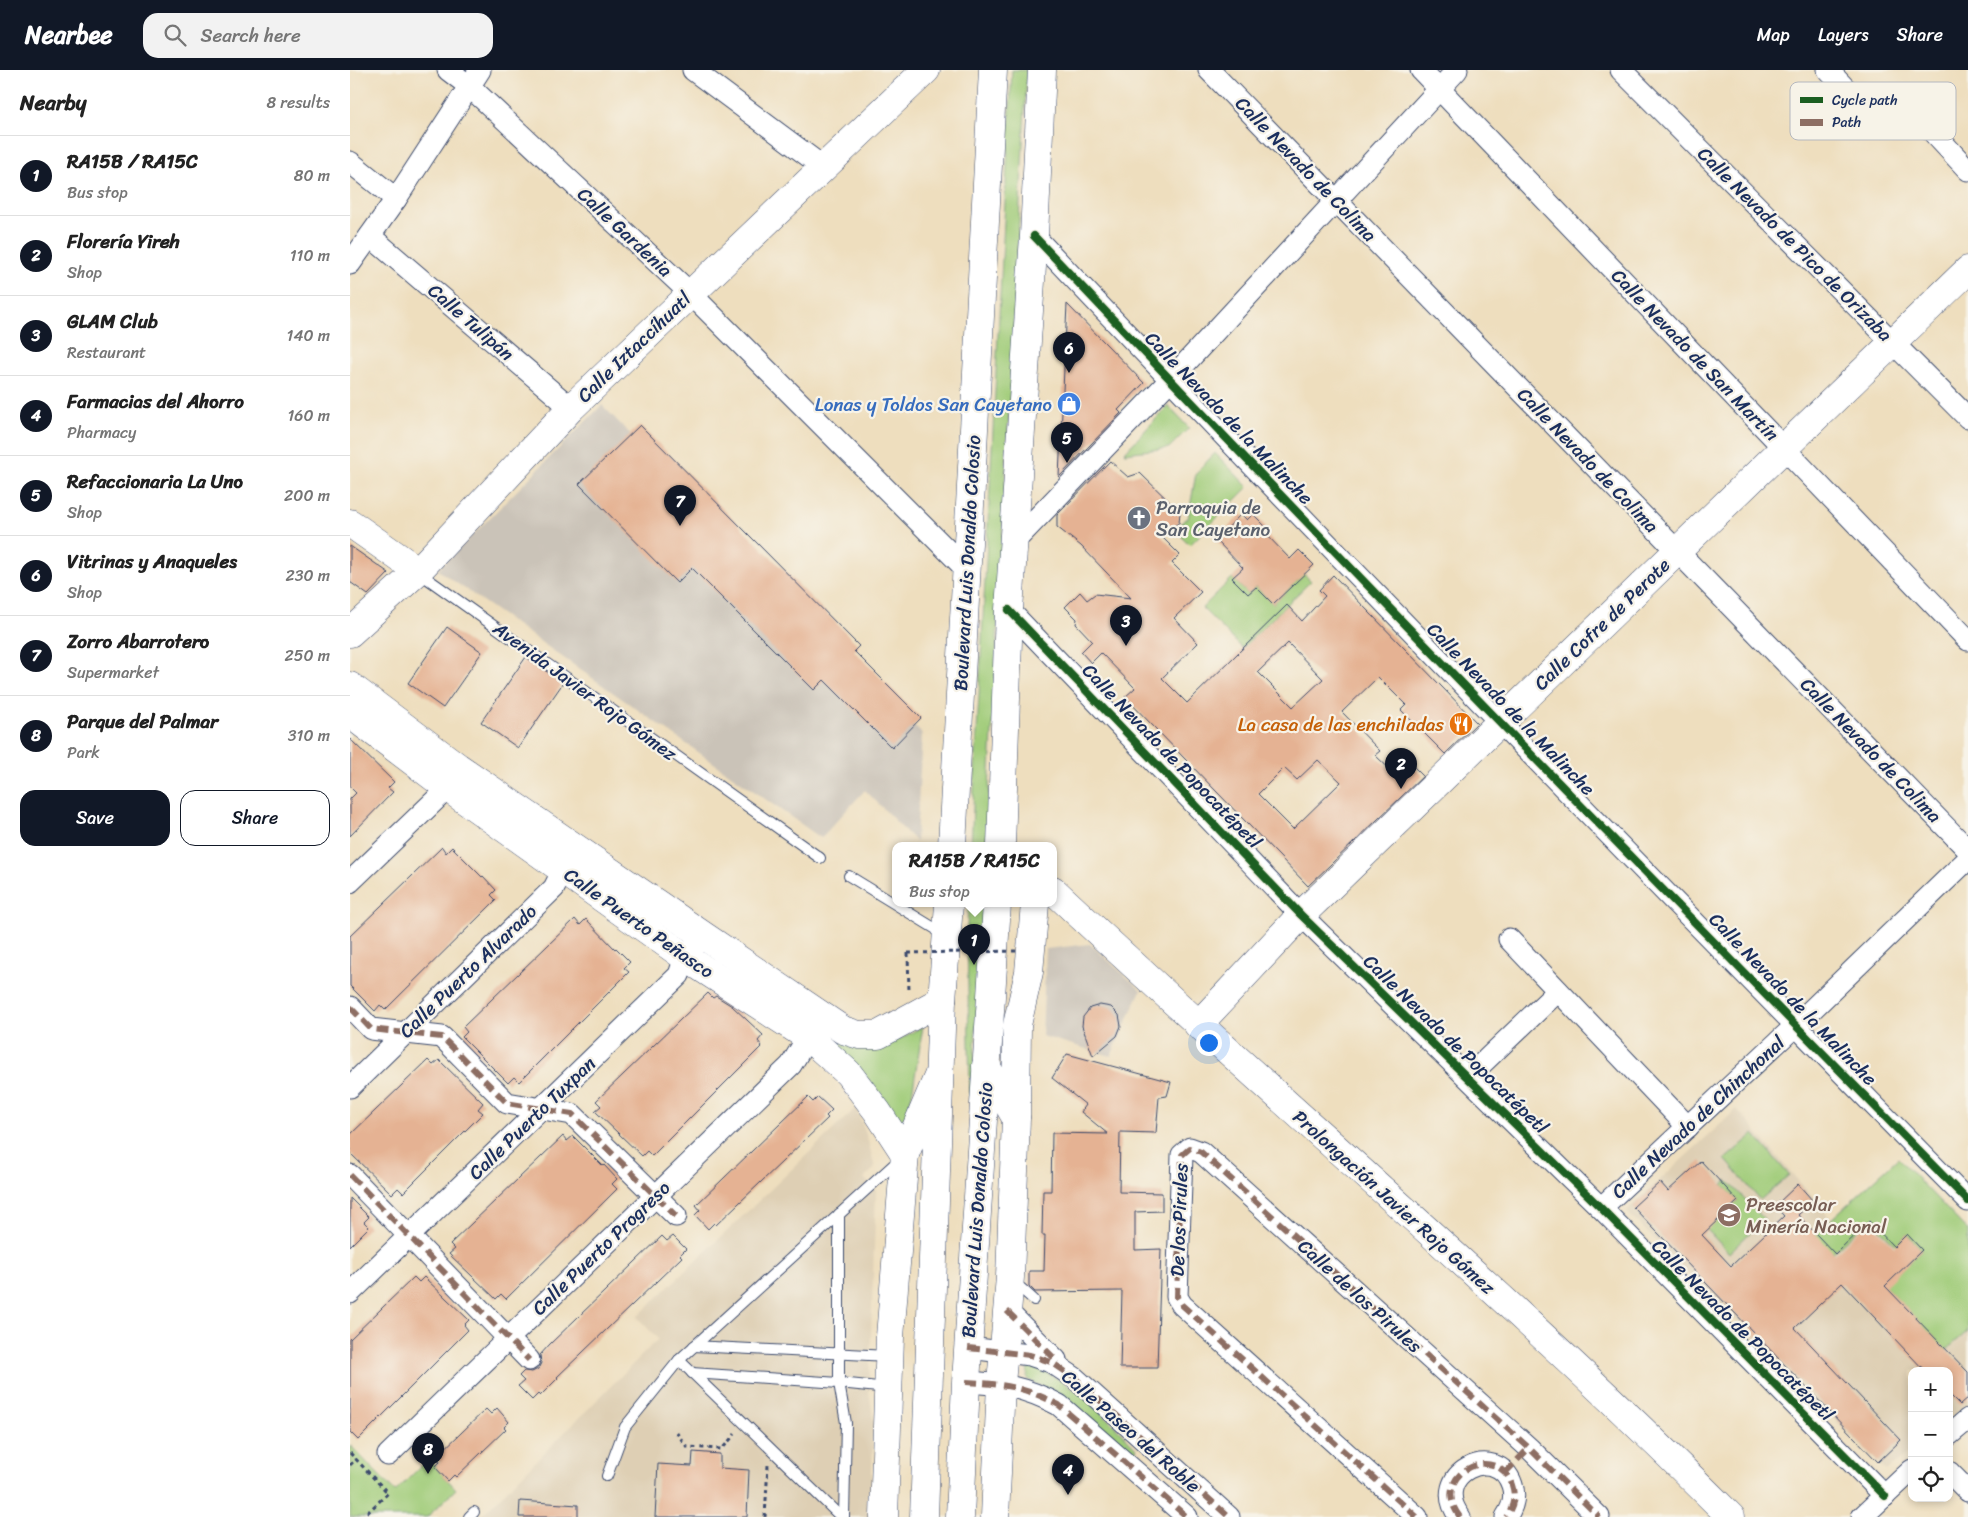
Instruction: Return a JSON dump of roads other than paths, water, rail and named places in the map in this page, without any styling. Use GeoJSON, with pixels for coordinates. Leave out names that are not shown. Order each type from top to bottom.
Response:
{"type":"FeatureCollection","features":[{"type":"Feature","properties":{"kind":"main road","name":"Calle Iztaccíhuatl"},"geometry":{"type":"LineString","coordinates":[[350,633],[418,571],[571,408],[926,70]]}},
{"type":"Feature","properties":{"kind":"main road","name":"Boulevard Luis Donaldo Colosio"},"geometry":{"type":"LineString","coordinates":[[952,842],[994,70]]}},
{"type":"Feature","properties":{"kind":"main road"},"geometry":{"type":"LineString","coordinates":[[1003,842],[1009,610],[1034,236],[1042,70]]}},
{"type":"Feature","properties":{"kind":"main road","name":"Calle Cofre de Perote"},"geometry":{"type":"LineString","coordinates":[[1198,1025],[1301,915],[1501,723],[1892,341],[1968,270]]}},
{"type":"Feature","properties":{"kind":"main road","name":"Avenida Javier Rojo Gómez"},"geometry":{"type":"LineString","coordinates":[[350,523],[418,571]]}},
{"type":"Feature","properties":{"kind":"main road","name":"Calle Puerto Peñasco"},"geometry":{"type":"LineString","coordinates":[[350,686],[453,777]]}},
{"type":"Feature","properties":{"kind":"main road","name":"Calle Puerto Peñasco"},"geometry":{"type":"LineString","coordinates":[[350,714],[453,777],[572,861],[685,956],[808,1037],[848,1073],[877,1111],[904,1154]]}},
{"type":"Feature","properties":{"kind":"main road","name":"Calle Puerto Peñasco"},"geometry":{"type":"LineString","coordinates":[[572,861],[704,936],[844,1030],[860,1035],[878,1035],[942,1000]]}},
{"type":"Feature","properties":{"kind":"main road","name":"Prolongación Javier Rojo Gómez"},"geometry":{"type":"LineString","coordinates":[[1057,894],[1198,1025],[1566,1358],[1661,1447],[1731,1517]]}},
{"type":"Feature","properties":{"kind":"main road","name":"Boulevard Luis Donaldo Colosio"},"geometry":{"type":"LineString","coordinates":[[924,1517],[939,1073],[949,907]]}},
{"type":"Feature","properties":{"kind":"main road","name":"Boulevard Luis Donaldo Colosio"},"geometry":{"type":"LineString","coordinates":[[960,1517],[968,1348],[997,907]]}},
{"type":"Feature","properties":{"kind":"main road"},"geometry":{"type":"LineString","coordinates":[[995,1517],[1001,1384],[1013,1330],[1010,1277],[1016,1118],[1017,1025],[1029,972],[1035,907]]}},
{"type":"Feature","properties":{"kind":"main road"},"geometry":{"type":"LineString","coordinates":[[986,1066],[1016,1118]]}},
{"type":"Feature","properties":{"kind":"main road"},"geometry":{"type":"LineString","coordinates":[[884,1517],[889,1356],[904,1154],[939,1073]]}},
{"type":"Feature","properties":{"kind":"street","name":"Calle Gardenia"},"geometry":{"type":"LineString","coordinates":[[448,70],[474,78],[966,570]]}},
{"type":"Feature","properties":{"kind":"street","name":"Calle Nevado de Colima"},"geometry":{"type":"LineString","coordinates":[[1209,70],[1968,850]]}},
{"type":"Feature","properties":{"kind":"street","name":"Calle Nevado de San Martín"},"geometry":{"type":"LineString","coordinates":[[1421,70],[1968,640]]}},
{"type":"Feature","properties":{"kind":"street"},"geometry":{"type":"LineString","coordinates":[[1014,542],[1170,380],[1457,70]]}},
{"type":"Feature","properties":{"kind":"street","name":"Calle Nevado de Pico de Orizaba"},"geometry":{"type":"LineString","coordinates":[[1621,70],[1968,418]]}},
{"type":"Feature","properties":{"kind":"street"},"geometry":{"type":"LineString","coordinates":[[1828,70],[1839,82]]}},
{"type":"Feature","properties":{"kind":"street"},"geometry":{"type":"LineString","coordinates":[[699,72],[823,167]]}},
{"type":"Feature","properties":{"kind":"street"},"geometry":{"type":"LineString","coordinates":[[350,264],[396,198],[474,78]]}},
{"type":"Feature","properties":{"kind":"street"},"geometry":{"type":"LineString","coordinates":[[1940,140],[1968,170]]}},
{"type":"Feature","properties":{"kind":"street"},"geometry":{"type":"LineString","coordinates":[[350,162],[396,198]]}},
{"type":"Feature","properties":{"kind":"street","name":"Calle Tulipán"},"geometry":{"type":"LineString","coordinates":[[370,236],[571,408]]}},
{"type":"Feature","properties":{"kind":"street","name":"Calle Nevado de la Malinche"},"geometry":{"type":"LineString","coordinates":[[1034,236],[1170,380],[1501,723],[1968,1201]]}},
{"type":"Feature","properties":{"kind":"street","name":"Calle Nevado de Popocatépetl"},"geometry":{"type":"LineString","coordinates":[[1009,610],[1301,915],[1600,1208],[1885,1496]]}},
{"type":"Feature","properties":{"kind":"street"},"geometry":{"type":"LineString","coordinates":[[350,882],[453,777]]}},
{"type":"Feature","properties":{"kind":"street","name":"Calle Nevado de Chinchonal"},"geometry":{"type":"LineString","coordinates":[[1600,1208],[1795,1026],[1968,859]]}},
{"type":"Feature","properties":{"kind":"street","name":"Calle Puerto Alvarado"},"geometry":{"type":"LineString","coordinates":[[350,1087],[554,888],[572,861]]}},
{"type":"Feature","properties":{"kind":"street","name":"Calle Puerto Tuxpan"},"geometry":{"type":"LineString","coordinates":[[350,1293],[679,975],[685,956],[704,936]]}},
{"type":"Feature","properties":{"kind":"street"},"geometry":{"type":"LineString","coordinates":[[1509,939],[1688,1127]]}},
{"type":"Feature","properties":{"kind":"street"},"geometry":{"type":"LineString","coordinates":[[1468,1077],[1558,991]]}},
{"type":"Feature","properties":{"kind":"street"},"geometry":{"type":"LineString","coordinates":[[350,1008],[371,1029],[442,1038],[507,1103],[572,1114],[676,1216]]}},
{"type":"Feature","properties":{"kind":"street","name":"Calle Puerto Progreso"},"geometry":{"type":"LineString","coordinates":[[388,1454],[790,1065],[808,1037]]}},
{"type":"Feature","properties":{"kind":"street","name":"De los Pirules"},"geometry":{"type":"LineString","coordinates":[[1190,1148],[1182,1154],[1177,1297],[1182,1305],[1417,1517]]}},
{"type":"Feature","properties":{"kind":"street","name":"Calle de los Pirules"},"geometry":{"type":"LineString","coordinates":[[1190,1148],[1201,1152],[1529,1448],[1599,1517]]}},
{"type":"Feature","properties":{"kind":"street"},"geometry":{"type":"LineString","coordinates":[[350,1175],[528,1360]]}},
{"type":"Feature","properties":{"kind":"street"},"geometry":{"type":"LineString","coordinates":[[1013,1330],[1075,1378]]}},
{"type":"Feature","properties":{"kind":"street","name":"Calle Paseo del Roble"},"geometry":{"type":"LineString","coordinates":[[968,1348],[1013,1330],[1030,1355],[1052,1362],[1075,1378],[1229,1517]]}},
{"type":"Feature","properties":{"kind":"street","name":"Calle Paseo del Roble"},"geometry":{"type":"LineString","coordinates":[[966,1382],[1001,1384],[1031,1391],[1059,1405],[1187,1517]]}},
{"type":"Feature","properties":{"kind":"street"},"geometry":{"type":"LineString","coordinates":[[1953,1432],[1968,1419]]}},
{"type":"Feature","properties":{"kind":"street"},"geometry":{"type":"LineString","coordinates":[[1505,1473],[1529,1448]]}},
{"type":"Feature","properties":{"kind":"street"},"geometry":{"type":"LineString","coordinates":[[1460,1517],[1452,1502],[1451,1492],[1454,1482],[1467,1468],[1477,1464],[1497,1467],[1511,1480],[1514,1499],[1512,1509],[1506,1517]]}},
{"type":"Feature","properties":{"kind":"street"},"geometry":{"type":"LineString","coordinates":[[1862,1517],[1908,1474]]}},
{"type":"Feature","properties":{"kind":"street"},"geometry":{"type":"LineString","coordinates":[[1953,1476],[1968,1491]]}},
{"type":"Feature","properties":{"kind":"lane","name":"Avenida Javier Rojo Gómez"},"geometry":{"type":"LineString","coordinates":[[418,571],[820,858]]}},
{"type":"Feature","properties":{"kind":"lane"},"geometry":{"type":"LineString","coordinates":[[849,876],[892,902]]}},
{"type":"Feature","properties":{"kind":"lane"},"geometry":{"type":"LineString","coordinates":[[900,907],[947,936]]}},
{"type":"Feature","properties":{"kind":"lane"},"geometry":{"type":"LineString","coordinates":[[607,1476],[626,1427],[679,1360],[755,1293],[904,1154]]}},
{"type":"Feature","properties":{"kind":"lane"},"geometry":{"type":"LineString","coordinates":[[839,1214],[839,1383],[846,1423],[843,1517]]}},
{"type":"Feature","properties":{"kind":"lane"},"geometry":{"type":"LineString","coordinates":[[1010,1277],[1020,1290],[1034,1300]]}},
{"type":"Feature","properties":{"kind":"lane"},"geometry":{"type":"LineString","coordinates":[[694,1346],[889,1356]]}},
{"type":"Feature","properties":{"kind":"lane"},"geometry":{"type":"LineString","coordinates":[[679,1360],[843,1517]]}},
{"type":"Feature","properties":{"kind":"lane"},"geometry":{"type":"LineString","coordinates":[[692,1373],[888,1388]]}},
{"type":"Feature","properties":{"kind":"place","name":"Vitrinas y Anaqueles"},"geometry":{"type":"Point","coordinates":[1069,373]}},
{"type":"Feature","properties":{"kind":"place","name":"Lonas y Toldos San Cayetano"},"geometry":{"type":"Point","coordinates":[1069,404]}},
{"type":"Feature","properties":{"kind":"place","name":"Refaccionaria La Uno"},"geometry":{"type":"Point","coordinates":[1067,463]}},
{"type":"Feature","properties":{"kind":"place","name":"Parroquia de San Cayetano"},"geometry":{"type":"Point","coordinates":[1139,518]}},
{"type":"Feature","properties":{"kind":"place","name":"Zorro Abarrotero"},"geometry":{"type":"Point","coordinates":[680,526]}},
{"type":"Feature","properties":{"kind":"place","name":"GLAM Club"},"geometry":{"type":"Point","coordinates":[1126,646]}},
{"type":"Feature","properties":{"kind":"place","name":"La casa de las enchiladas"},"geometry":{"type":"Point","coordinates":[1461,724]}},
{"type":"Feature","properties":{"kind":"place","name":"Florería Yireh"},"geometry":{"type":"Point","coordinates":[1401,789]}},
{"type":"Feature","properties":{"kind":"place","name":"RA15B / RA15C"},"geometry":{"type":"Point","coordinates":[974,965]}},
{"type":"Feature","properties":{"kind":"place","name":"Preescolar Minería Nacional"},"geometry":{"type":"Point","coordinates":[1729,1215]}},
{"type":"Feature","properties":{"kind":"place","name":"Parque del Palmar"},"geometry":{"type":"Point","coordinates":[428,1474]}},
{"type":"Feature","properties":{"kind":"place","name":"Farmacias del Ahorro"},"geometry":{"type":"Point","coordinates":[1068,1495]}}]}
